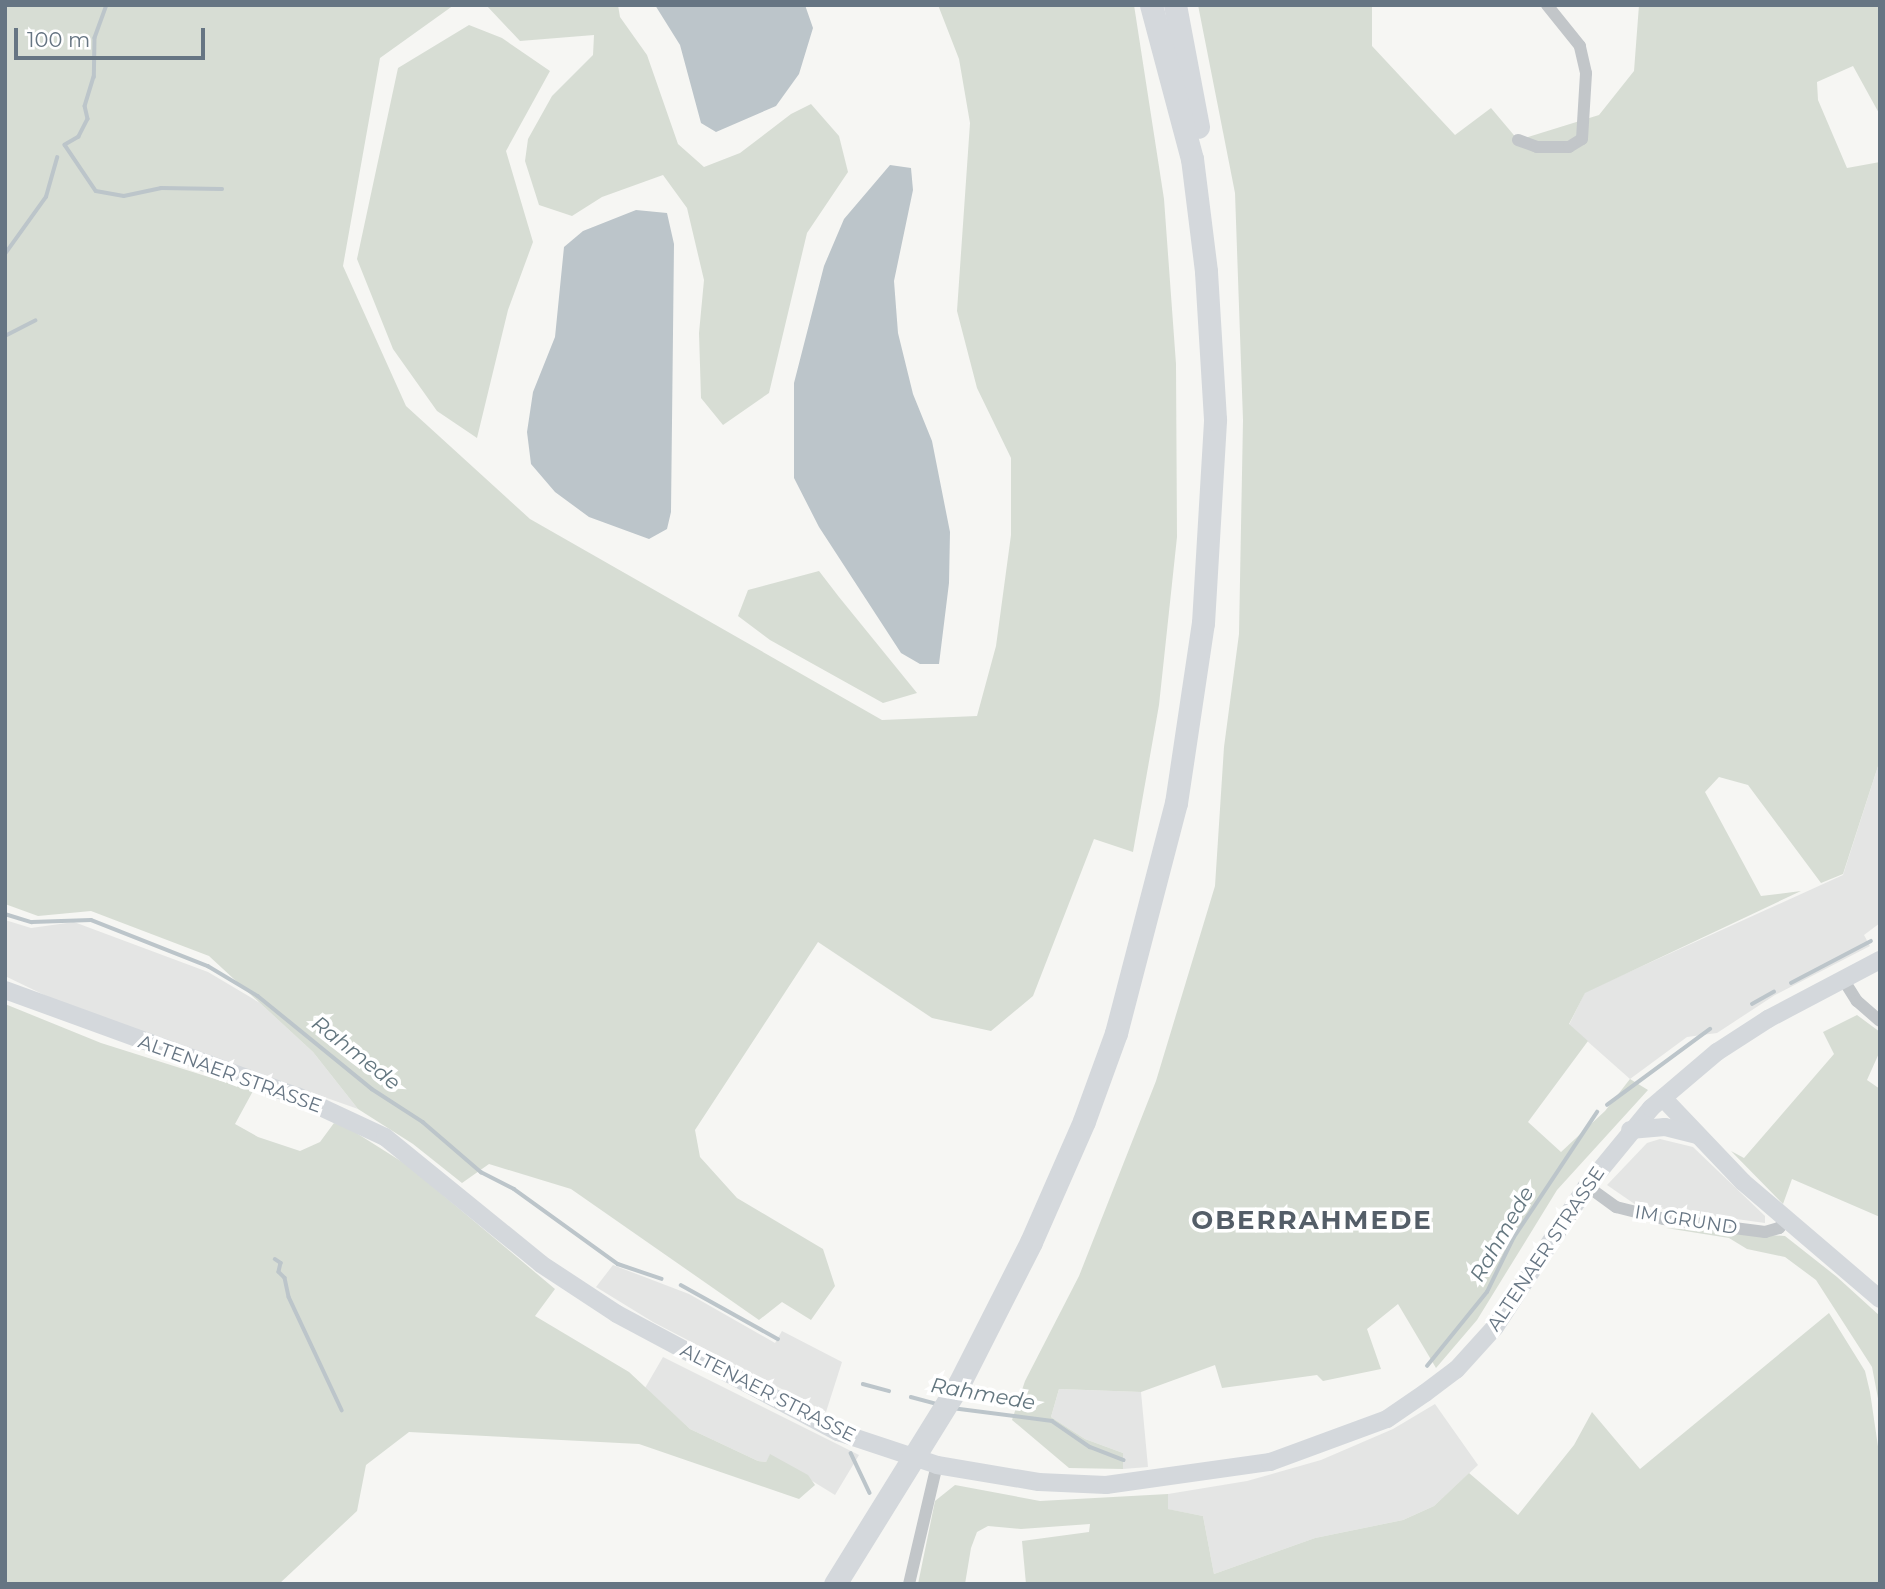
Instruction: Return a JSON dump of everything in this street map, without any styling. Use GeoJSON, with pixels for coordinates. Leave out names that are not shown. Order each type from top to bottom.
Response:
{"type":"FeatureCollection","features":[{"type":"Feature","properties":{"kind":"highway"},"geometry":{"type":"LineString","coordinates":[[835,1584],[959,1384],[1088,1123],[1116,1032],[1177,803],[1203,623],[1211,520],[1214,419],[1206,271],[1192,159],[1151,5]]}},
{"type":"Feature","properties":{"kind":"highway"},"geometry":{"type":"LineString","coordinates":[[848,1584],[962,1392],[1035,1252],[1088,1123],[1164,898],[1186,804],[1209,640],[1220,516],[1218,304],[1207,185],[1175,5]]}},
{"type":"Feature","properties":{"kind":"main road","name":"ALTENAER STRASSE"},"geometry":{"type":"LineString","coordinates":[[5,990],[297,1096],[385,1137],[541,1264],[617,1314],[838,1432],[937,1465],[1039,1482],[1137,1483],[1270,1462],[1387,1419],[1456,1370],[1495,1327],[1587,1186],[1630,1130],[1663,1098],[1717,1052],[1880,960]]}},
{"type":"Feature","properties":{"kind":"main road"},"geometry":{"type":"LineString","coordinates":[[1663,1098],[1787,1219],[1880,1299]]}},
{"type":"Feature","properties":{"kind":"main road"},"geometry":{"type":"LineString","coordinates":[[1630,1130],[1665,1127],[1698,1135]]}},
{"type":"Feature","properties":{"kind":"street"},"geometry":{"type":"LineString","coordinates":[[1518,140],[1537,147],[1569,147],[1582,139],[1586,73],[1580,46],[1547,5]]}},
{"type":"Feature","properties":{"kind":"street"},"geometry":{"type":"LineString","coordinates":[[1843,979],[1857,1001],[1880,1021]]}},
{"type":"Feature","properties":{"kind":"street","name":"IM GRUND"},"geometry":{"type":"LineString","coordinates":[[1587,1186],[1616,1207],[1664,1219],[1765,1232],[1779,1228],[1787,1219]]}},
{"type":"Feature","properties":{"kind":"street"},"geometry":{"type":"LineString","coordinates":[[909,1584],[937,1465]]}},
{"type":"Feature","properties":{"kind":"shaded area"},"geometry":{"type":"Polygon","coordinates":[[[5,5],[454,5],[380,58],[343,266],[406,406],[530,519],[882,720],[977,716],[996,646],[1011,535],[1011,458],[977,388],[957,311],[970,123],[959,59],[938,5],[1134,5],[1164,199],[1176,364],[1177,537],[1159,705],[1133,852],[1094,839],[1033,996],[991,1031],[932,1018],[818,942],[695,1130],[700,1157],[737,1198],[823,1249],[835,1286],[811,1320],[782,1302],[759,1320],[571,1189],[489,1164],[462,1183],[413,1144],[358,1109],[313,1052],[209,956],[91,911],[38,916],[5,904],[5,5]]]}},
{"type":"Feature","properties":{"kind":"shaded area"},"geometry":{"type":"Polygon","coordinates":[[[486,5],[618,5],[620,17],[647,55],[678,144],[704,167],[740,153],[791,114],[811,104],[839,136],[848,172],[807,233],[769,393],[723,425],[701,398],[699,333],[704,280],[687,208],[663,175],[602,197],[572,216],[539,205],[525,161],[528,139],[552,96],[593,55],[594,35],[520,41],[486,5]]]}},
{"type":"Feature","properties":{"kind":"shaded area"},"geometry":{"type":"Polygon","coordinates":[[[655,5],[805,5],[813,28],[799,74],[776,106],[716,132],[701,123],[680,45],[655,5]]]}},
{"type":"Feature","properties":{"kind":"shaded area"},"geometry":{"type":"Polygon","coordinates":[[[1198,5],[1372,5],[1372,46],[1455,135],[1491,108],[1518,140],[1599,115],[1634,71],[1639,5],[1880,5],[1880,115],[1853,66],[1817,82],[1818,100],[1847,168],[1880,162],[1880,760],[1843,874],[1821,883],[1748,785],[1719,777],[1705,792],[1761,896],[1801,891],[1585,993],[1569,1024],[1588,1041],[1528,1122],[1561,1152],[1605,1111],[1630,1079],[1648,1090],[1557,1190],[1477,1320],[1436,1368],[1398,1304],[1367,1329],[1381,1369],[1323,1381],[1317,1375],[1222,1388],[1215,1365],[1141,1392],[1059,1389],[1051,1417],[1085,1439],[1123,1453],[1123,1469],[1069,1468],[1012,1420],[1025,1381],[1079,1276],[1156,1081],[1215,886],[1224,747],[1239,634],[1243,420],[1235,193],[1198,5]]]}},
{"type":"Feature","properties":{"kind":"shaded area"},"geometry":{"type":"Polygon","coordinates":[[[469,25],[502,38],[550,71],[506,151],[533,242],[508,310],[477,438],[437,411],[393,349],[357,259],[398,68],[469,25]]]}},
{"type":"Feature","properties":{"kind":"shaded area"},"geometry":{"type":"Polygon","coordinates":[[[890,165],[911,168],[913,190],[894,281],[898,333],[913,394],[932,441],[950,532],[949,583],[939,664],[920,664],[901,653],[819,527],[794,478],[794,383],[824,266],[844,219],[890,165]]]}},
{"type":"Feature","properties":{"kind":"shaded area"},"geometry":{"type":"Polygon","coordinates":[[[636,210],[667,213],[674,244],[671,512],[667,529],[649,539],[589,517],[555,492],[531,464],[527,432],[533,392],[555,337],[564,247],[583,231],[636,210]]]}},
{"type":"Feature","properties":{"kind":"shaded area"},"geometry":{"type":"Polygon","coordinates":[[[819,571],[917,693],[883,703],[770,640],[738,616],[748,590],[819,571]]]}},
{"type":"Feature","properties":{"kind":"shaded area"},"geometry":{"type":"Polygon","coordinates":[[[1880,760],[1880,923],[1864,935],[1870,946],[1775,995],[1717,1033],[1687,1037],[1630,1079],[1569,1025],[1585,992],[1843,875],[1880,760]]]}},
{"type":"Feature","properties":{"kind":"shaded area"},"geometry":{"type":"Polygon","coordinates":[[[5,920],[31,928],[74,922],[208,972],[260,1003],[313,1052],[358,1109],[67,1006],[5,976],[5,920]]]}},
{"type":"Feature","properties":{"kind":"shaded area"},"geometry":{"type":"Polygon","coordinates":[[[5,1004],[101,1043],[253,1091],[235,1124],[258,1137],[300,1151],[320,1142],[334,1123],[350,1129],[407,1165],[555,1289],[535,1316],[629,1372],[690,1429],[758,1461],[766,1462],[770,1454],[808,1475],[815,1485],[799,1499],[639,1444],[409,1432],[366,1465],[357,1511],[279,1584],[5,1584],[5,1004]]]}},
{"type":"Feature","properties":{"kind":"shaded area"},"geometry":{"type":"Polygon","coordinates":[[[1857,1015],[1880,1032],[1880,1051],[1867,1080],[1880,1089],[1880,1217],[1792,1179],[1783,1204],[1731,1151],[1744,1158],[1834,1054],[1823,1032],[1857,1015]]]}},
{"type":"Feature","properties":{"kind":"shaded area"},"geometry":{"type":"Polygon","coordinates":[[[1660,1139],[1693,1147],[1765,1216],[1765,1223],[1636,1205],[1607,1185],[1647,1143],[1660,1139]]]}},
{"type":"Feature","properties":{"kind":"shaded area"},"geometry":{"type":"Polygon","coordinates":[[[1666,1228],[1785,1236],[1837,1277],[1880,1316],[1880,1409],[1872,1367],[1816,1280],[1785,1257],[1747,1249],[1729,1238],[1666,1228]]]}},
{"type":"Feature","properties":{"kind":"shaded area"},"geometry":{"type":"Polygon","coordinates":[[[613,1265],[689,1294],[775,1343],[782,1331],[842,1362],[826,1412],[653,1322],[596,1287],[613,1265]]]}},
{"type":"Feature","properties":{"kind":"shaded area"},"geometry":{"type":"Polygon","coordinates":[[[1829,1313],[1865,1371],[1870,1392],[1880,1460],[1880,1584],[1026,1584],[1022,1541],[1089,1532],[1090,1524],[1021,1529],[988,1526],[977,1532],[971,1548],[965,1584],[918,1584],[935,1501],[955,1485],[1040,1501],[1168,1494],[1168,1509],[1203,1516],[1214,1574],[1315,1538],[1403,1520],[1434,1506],[1469,1473],[1518,1515],[1574,1445],[1592,1412],[1640,1469],[1829,1313]]]}},
{"type":"Feature","properties":{"kind":"shaded area"},"geometry":{"type":"Polygon","coordinates":[[[663,1357],[859,1455],[835,1495],[770,1455],[766,1462],[758,1461],[690,1429],[645,1388],[663,1357]]]}},
{"type":"Feature","properties":{"kind":"shaded area"},"geometry":{"type":"Polygon","coordinates":[[[1059,1389],[1141,1392],[1148,1467],[1123,1469],[1123,1453],[1085,1439],[1051,1417],[1059,1389]]]}},
{"type":"Feature","properties":{"kind":"shaded area"},"geometry":{"type":"Polygon","coordinates":[[[1435,1404],[1478,1465],[1434,1506],[1403,1520],[1315,1538],[1214,1574],[1203,1516],[1167,1509],[1168,1494],[1247,1481],[1321,1460],[1393,1429],[1435,1404]]]}},
{"type":"Feature","properties":{"kind":"waterway"},"geometry":{"type":"LineString","coordinates":[[107,5],[95,38],[94,77],[85,106],[88,119],[79,137],[65,145],[96,191],[124,196],[161,188],[222,189]]}},
{"type":"Feature","properties":{"kind":"waterway"},"geometry":{"type":"LineString","coordinates":[[5,254],[46,197],[57,158]]}},
{"type":"Feature","properties":{"kind":"waterway"},"geometry":{"type":"LineString","coordinates":[[5,336],[35,321]]}},
{"type":"Feature","properties":{"kind":"waterway","name":"Rahmede"},"geometry":{"type":"LineString","coordinates":[[5,914],[32,922],[91,920],[208,966],[258,996],[372,1089],[423,1122],[481,1172],[514,1189],[618,1264],[662,1279]]}},
{"type":"Feature","properties":{"kind":"waterway","name":"Rahmede"},"geometry":{"type":"LineString","coordinates":[[1791,983],[1871,941]]}},
{"type":"Feature","properties":{"kind":"waterway","name":"Rahmede"},"geometry":{"type":"LineString","coordinates":[[1752,1004],[1774,992]]}},
{"type":"Feature","properties":{"kind":"waterway","name":"Rahmede"},"geometry":{"type":"LineString","coordinates":[[1607,1105],[1710,1029]]}},
{"type":"Feature","properties":{"kind":"waterway","name":"Rahmede"},"geometry":{"type":"LineString","coordinates":[[1427,1366],[1487,1292],[1514,1237],[1597,1112]]}},
{"type":"Feature","properties":{"kind":"waterway"},"geometry":{"type":"LineString","coordinates":[[275,1259],[281,1263],[279,1272],[285,1278],[289,1297],[342,1410]]}},
{"type":"Feature","properties":{"kind":"waterway","name":"Rahmede"},"geometry":{"type":"LineString","coordinates":[[681,1285],[778,1339]]}},
{"type":"Feature","properties":{"kind":"waterway","name":"Rahmede"},"geometry":{"type":"LineString","coordinates":[[863,1384],[889,1391]]}},
{"type":"Feature","properties":{"kind":"waterway","name":"Rahmede"},"geometry":{"type":"LineString","coordinates":[[911,1397],[938,1404]]}},
{"type":"Feature","properties":{"kind":"waterway","name":"Rahmede"},"geometry":{"type":"LineString","coordinates":[[952,1408],[1052,1421],[1090,1447],[1124,1460]]}},
{"type":"Feature","properties":{"kind":"waterway"},"geometry":{"type":"LineString","coordinates":[[851,1453],[870,1493]]}},
{"type":"Feature","properties":{"kind":"district","name":"OBERRAHMEDE"},"geometry":{"type":"Point","coordinates":[1312,1221]}}]}
